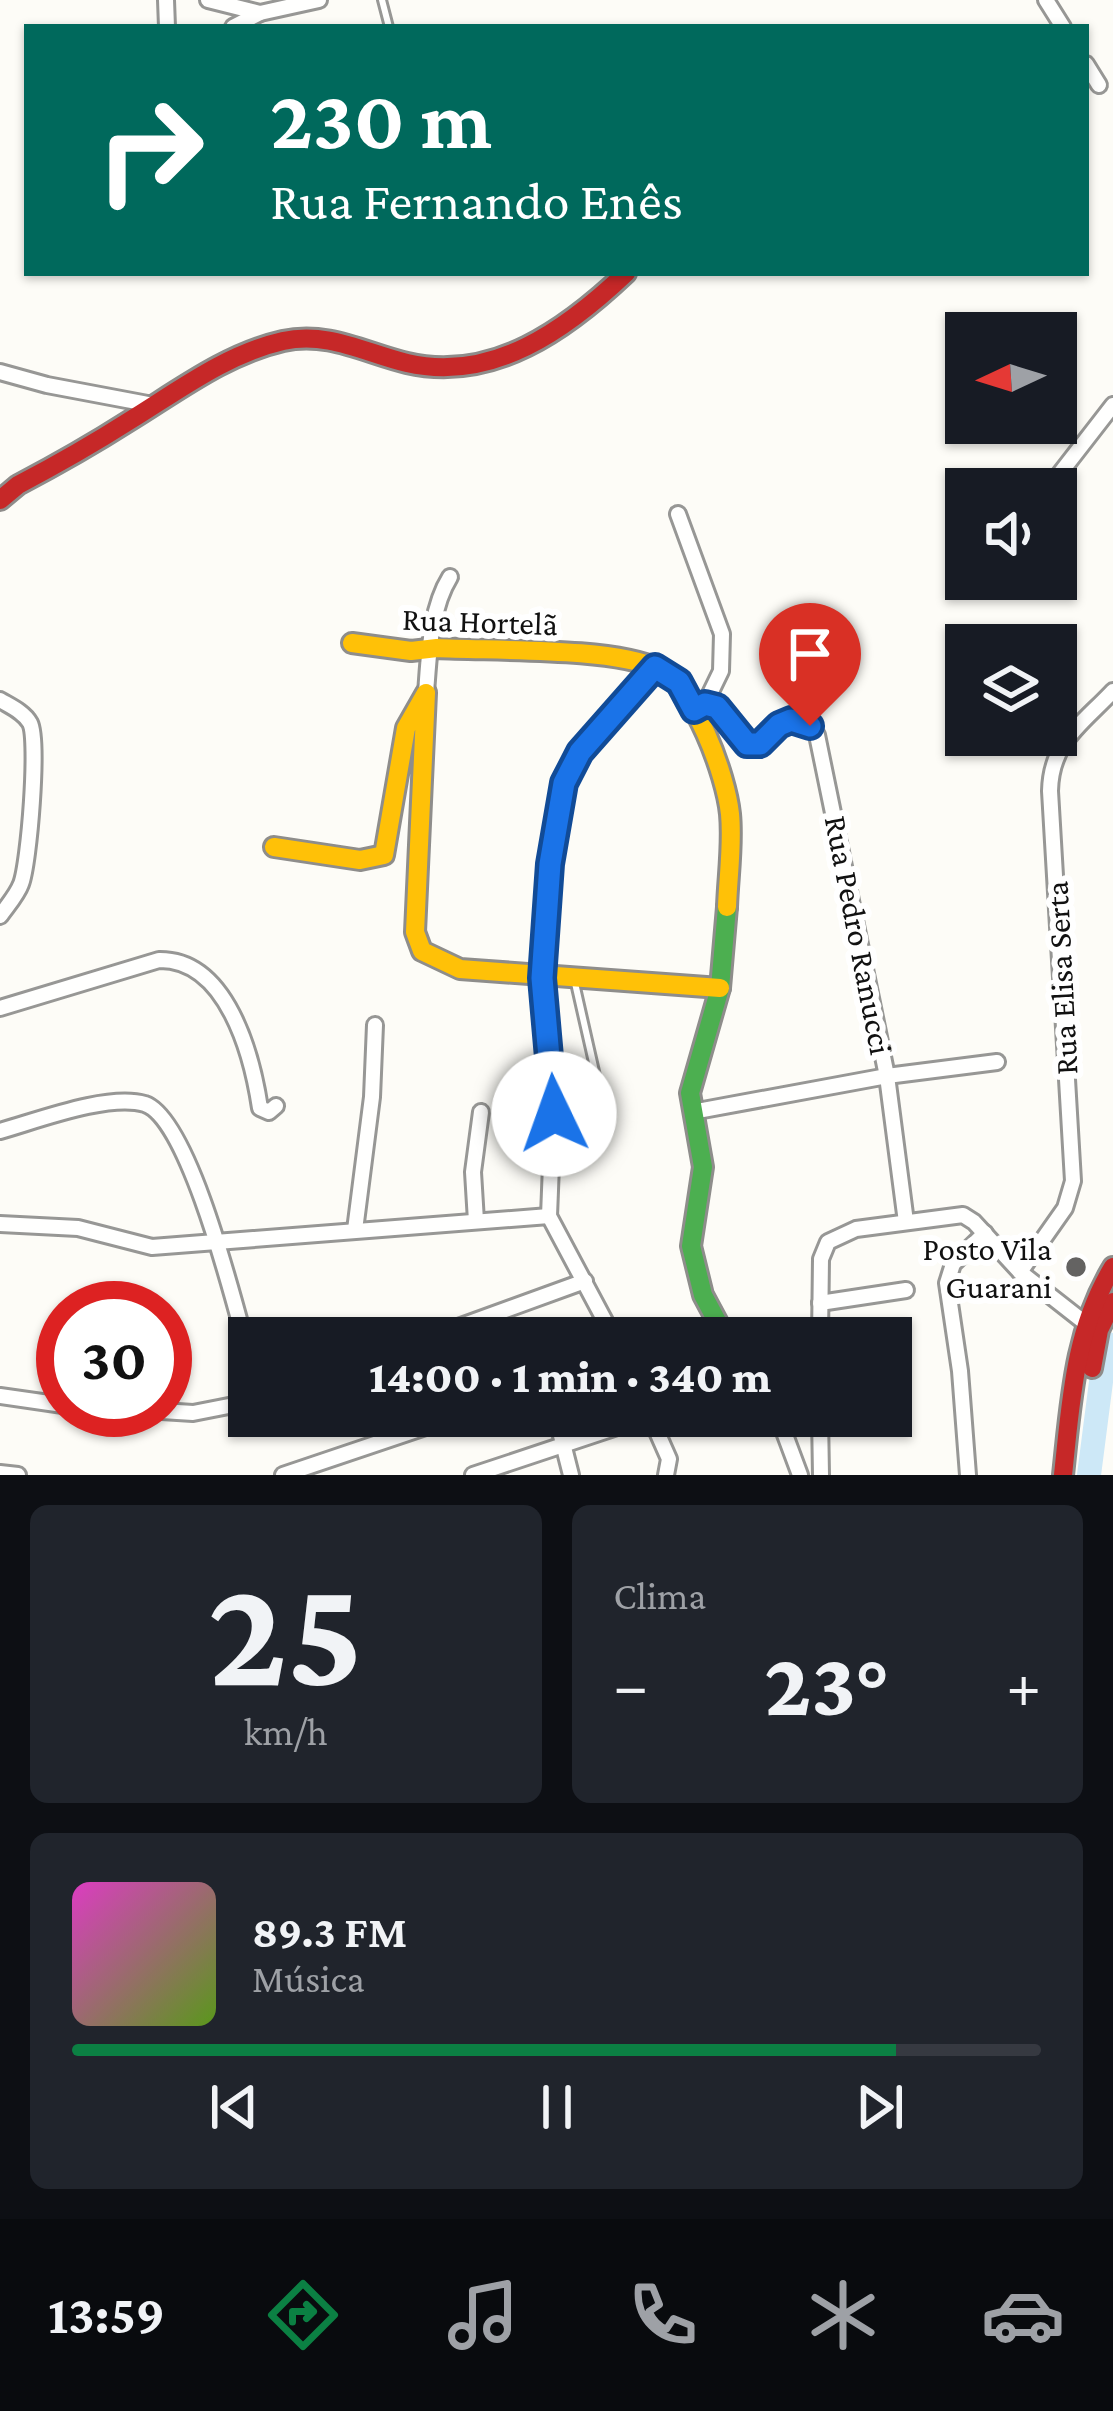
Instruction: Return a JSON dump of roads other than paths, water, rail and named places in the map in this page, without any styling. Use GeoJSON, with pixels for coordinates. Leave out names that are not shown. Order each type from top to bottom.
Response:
{"type":"FeatureCollection","features":[{"type":"Feature","properties":{"kind":"street"},"geometry":{"type":"LineString","coordinates":[[208,0],[259,7],[319,0]]}},
{"type":"Feature","properties":{"kind":"street"},"geometry":{"type":"LineString","coordinates":[[1089,69],[1099,85]]}},
{"type":"Feature","properties":{"kind":"street"},"geometry":{"type":"LineString","coordinates":[[0,500],[153,405],[246,355],[290,339],[341,340],[411,364],[435,367],[506,357],[549,336],[597,302],[623,276]]}},
{"type":"Feature","properties":{"kind":"street"},"geometry":{"type":"LineString","coordinates":[[0,372],[153,405]]}},
{"type":"Feature","properties":{"kind":"street"},"geometry":{"type":"LineString","coordinates":[[1064,468],[1113,405]]}},
{"type":"Feature","properties":{"kind":"street"},"geometry":{"type":"LineString","coordinates":[[678,514],[722,634],[721,670],[700,707]]}},
{"type":"Feature","properties":{"kind":"street"},"geometry":{"type":"LineString","coordinates":[[449,577],[442,589],[430,649],[426,692],[417,944],[430,958],[460,969],[720,988]]}},
{"type":"Feature","properties":{"kind":"street","name":"Rua Hortelã"},"geometry":{"type":"LineString","coordinates":[[352,643],[411,651],[606,656],[655,667]]}},
{"type":"Feature","properties":{"kind":"street"},"geometry":{"type":"LineString","coordinates":[[603,1317],[549,1216],[554,1088],[542,978],[550,864],[564,783],[580,752],[655,667],[679,682],[700,707],[730,814],[720,988],[693,1074],[692,1112],[703,1166],[693,1215],[694,1267],[715,1317]]}},
{"type":"Feature","properties":{"kind":"street"},"geometry":{"type":"LineString","coordinates":[[274,847],[360,860],[384,855],[401,754],[416,704],[426,692]]}},
{"type":"Feature","properties":{"kind":"street","name":"Rua Elisa Serta"},"geometry":{"type":"LineString","coordinates":[[1020,1272],[1065,1208],[1073,1181],[1052,761],[1113,692]]}},
{"type":"Feature","properties":{"kind":"street"},"geometry":{"type":"LineString","coordinates":[[0,700],[31,724],[36,763],[28,811],[28,857],[21,886],[0,916]]}},
{"type":"Feature","properties":{"kind":"street","name":"Rua Pedro Ranucci"},"geometry":{"type":"LineString","coordinates":[[700,707],[717,707],[747,744],[760,744],[791,720],[803,721],[817,735],[887,1076],[906,1222]]}},
{"type":"Feature","properties":{"kind":"street"},"geometry":{"type":"LineString","coordinates":[[0,1008],[159,960],[182,963],[220,997],[242,1036],[260,1108],[269,1112],[276,1106]]}},
{"type":"Feature","properties":{"kind":"street"},"geometry":{"type":"LineString","coordinates":[[355,1229],[372,1097],[375,1025]]}},
{"type":"Feature","properties":{"kind":"street"},"geometry":{"type":"LineString","coordinates":[[692,1112],[887,1076],[997,1062]]}},
{"type":"Feature","properties":{"kind":"street"},"geometry":{"type":"LineString","coordinates":[[0,1131],[78,1110],[121,1103],[147,1105],[163,1119],[177,1144],[219,1243],[239,1317]]}},
{"type":"Feature","properties":{"kind":"street"},"geometry":{"type":"LineString","coordinates":[[476,1221],[473,1182],[481,1112]]}},
{"type":"Feature","properties":{"kind":"street"},"geometry":{"type":"LineString","coordinates":[[820,1317],[821,1259],[828,1242],[856,1229],[944,1215],[969,1217],[1020,1272],[1092,1327]]}},
{"type":"Feature","properties":{"kind":"street"},"geometry":{"type":"LineString","coordinates":[[0,1224],[78,1228],[152,1247],[549,1216]]}},
{"type":"Feature","properties":{"kind":"street"},"geometry":{"type":"LineString","coordinates":[[968,1475],[947,1283],[953,1264],[985,1233]]}},
{"type":"Feature","properties":{"kind":"street"},"geometry":{"type":"LineString","coordinates":[[1075,1475],[1095,1296],[1113,1267]]}},
{"type":"Feature","properties":{"kind":"street"},"geometry":{"type":"LineString","coordinates":[[486,1317],[585,1281]]}},
{"type":"Feature","properties":{"kind":"street"},"geometry":{"type":"LineString","coordinates":[[820,1303],[906,1290]]}},
{"type":"Feature","properties":{"kind":"street"},"geometry":{"type":"LineString","coordinates":[[1063,1475],[1092,1327],[1113,1302]]}},
{"type":"Feature","properties":{"kind":"street"},"geometry":{"type":"LineString","coordinates":[[0,1396],[36,1401]]}},
{"type":"Feature","properties":{"kind":"street"},"geometry":{"type":"LineString","coordinates":[[192,1413],[228,1406]]}},
{"type":"Feature","properties":{"kind":"street"},"geometry":{"type":"LineString","coordinates":[[283,1475],[396,1437]]}},
{"type":"Feature","properties":{"kind":"street"},"geometry":{"type":"LineString","coordinates":[[562,1437],[571,1475]]}},
{"type":"Feature","properties":{"kind":"street"},"geometry":{"type":"LineString","coordinates":[[473,1475],[588,1437]]}},
{"type":"Feature","properties":{"kind":"street"},"geometry":{"type":"LineString","coordinates":[[657,1437],[668,1467]]}},
{"type":"Feature","properties":{"kind":"street"},"geometry":{"type":"LineString","coordinates":[[786,1437],[800,1475]]}},
{"type":"Feature","properties":{"kind":"street"},"geometry":{"type":"LineString","coordinates":[[820,1437],[820,1475]]}},
{"type":"Feature","properties":{"kind":"street"},"geometry":{"type":"LineString","coordinates":[[0,1472],[18,1475]]}},
{"type":"Feature","properties":{"kind":"lane"},"geometry":{"type":"LineString","coordinates":[[574,979],[606,1120]]}},
{"type":"Feature","properties":{"kind":"waterway"},"geometry":{"type":"LineString","coordinates":[[1089,1475],[1106,1343]]}},
{"type":"Feature","properties":{"kind":"place","name":"Posto Vila Guarani"},"geometry":{"type":"Point","coordinates":[1076,1267]}}]}
